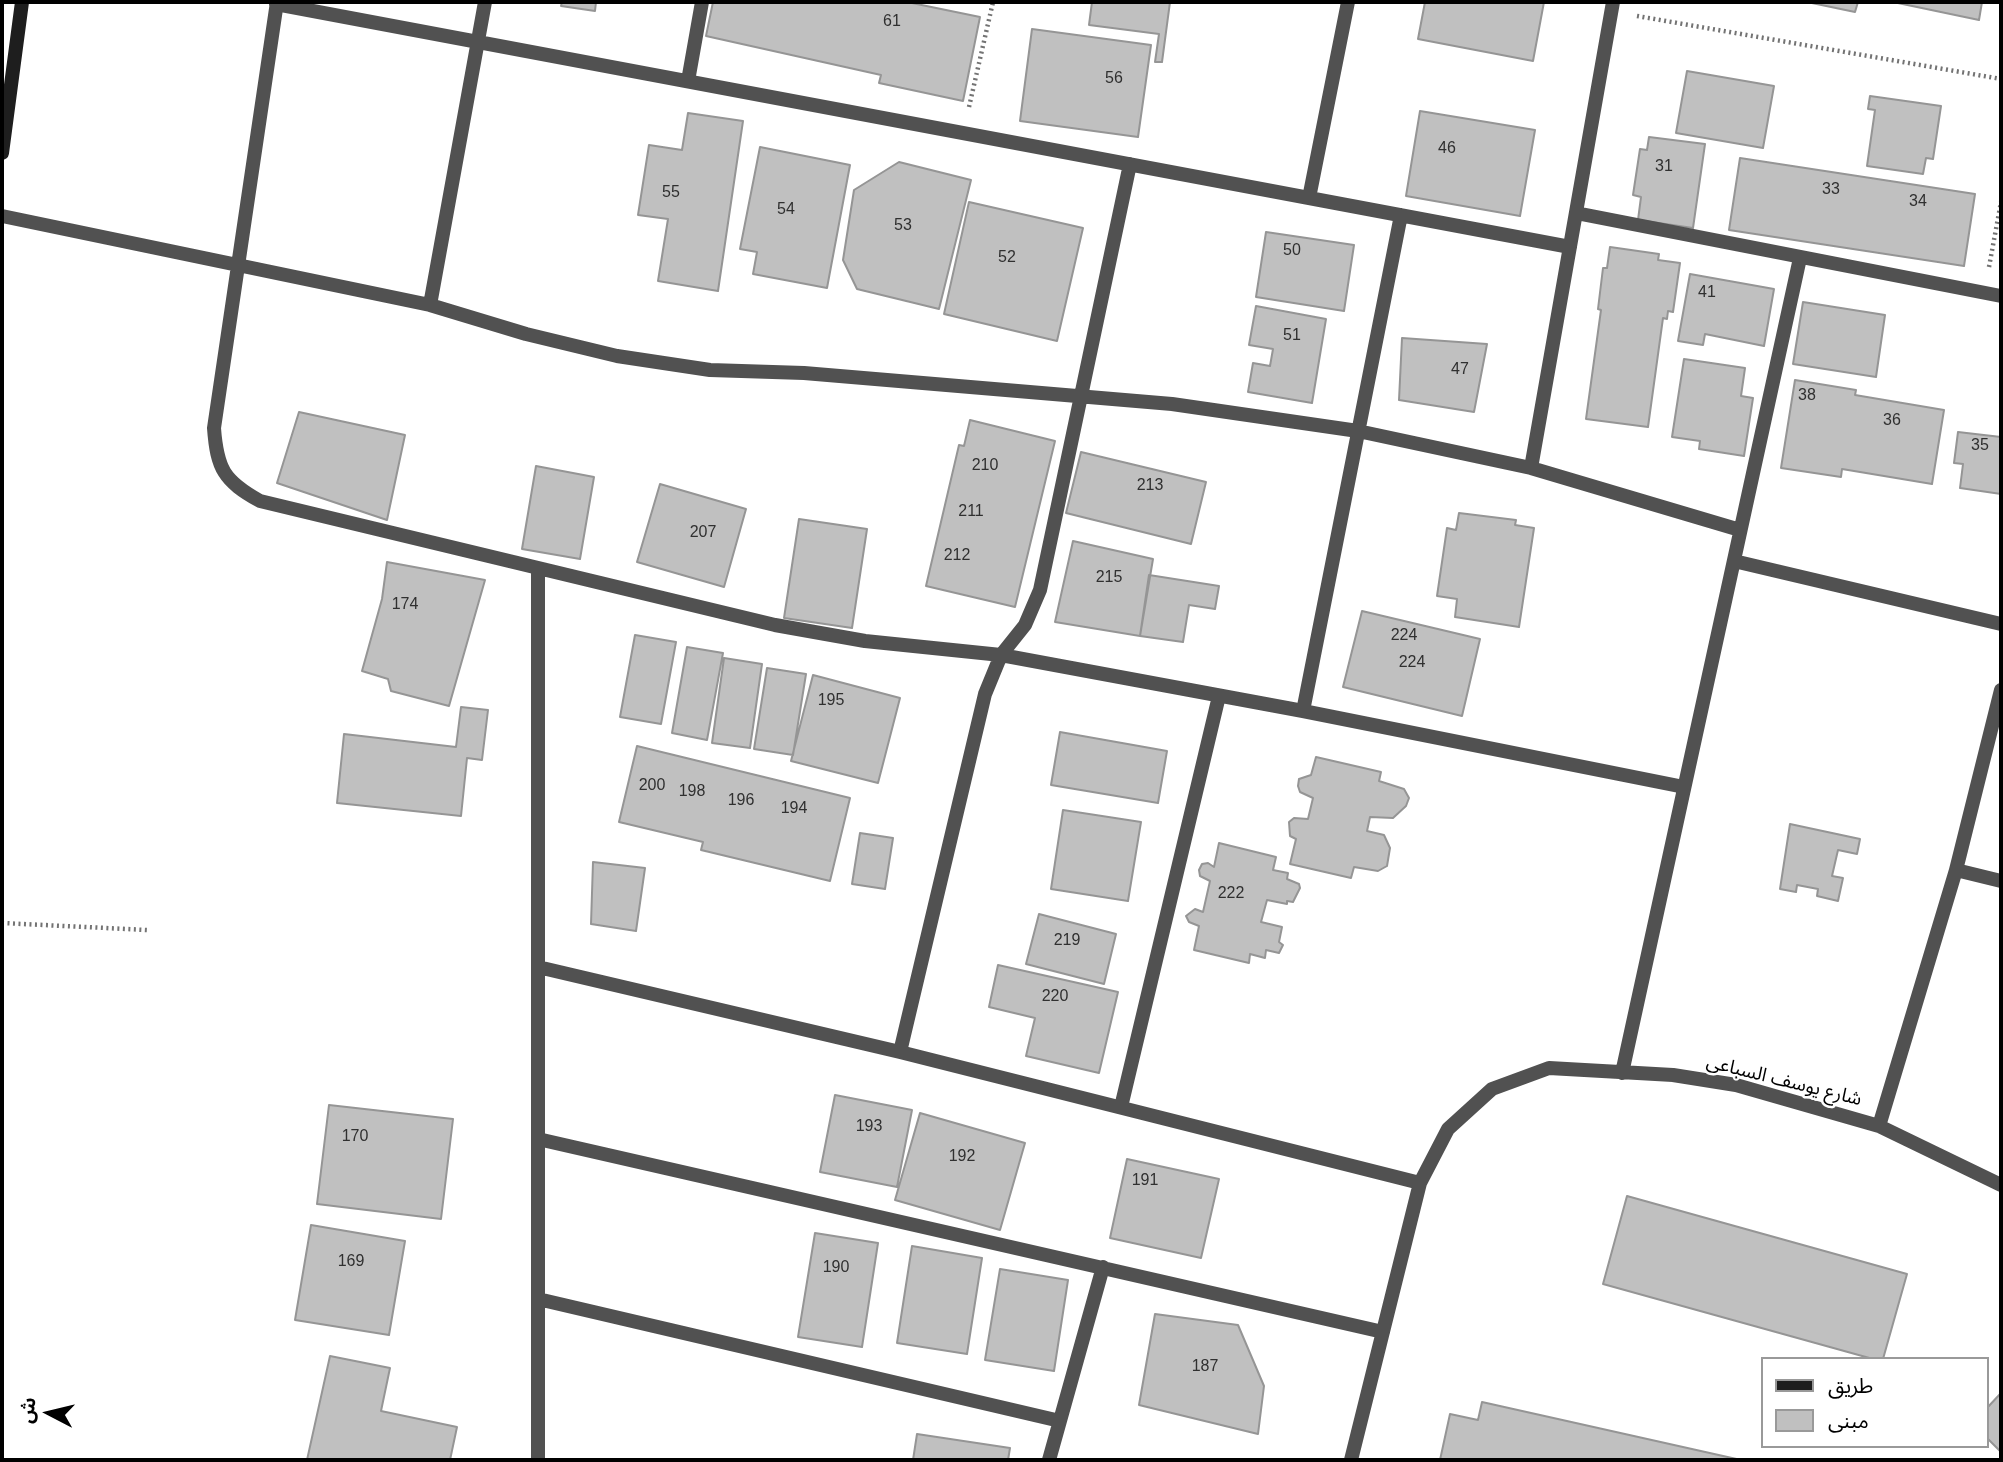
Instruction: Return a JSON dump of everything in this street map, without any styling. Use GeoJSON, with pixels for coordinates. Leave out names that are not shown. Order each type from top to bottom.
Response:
{"type":"FeatureCollection","features":[{"type":"Feature","properties":{"kind":"street"},"geometry":{"type":"LineString","coordinates":[[2,153],[22,2]]}},
{"type":"Feature","properties":{"kind":"street"},"geometry":{"type":"LineString","coordinates":[[430,305],[485,2]]}},
{"type":"Feature","properties":{"kind":"street"},"geometry":{"type":"LineString","coordinates":[[688,81],[702,2]]}},
{"type":"Feature","properties":{"kind":"street"},"geometry":{"type":"LineString","coordinates":[[1309,198],[1349,2]]}},
{"type":"Feature","properties":{"kind":"street"},"geometry":{"type":"LineString","coordinates":[[1570,247],[276,3],[214,428],[216,459],[233,486],[260,501],[820,634],[910,647],[1001,655],[1303,710],[1684,788]]}},
{"type":"Feature","properties":{"kind":"street"},"geometry":{"type":"LineString","coordinates":[[1531,468],[1612,7]]}},
{"type":"Feature","properties":{"kind":"street"},"geometry":{"type":"LineString","coordinates":[[900,1052],[973,736],[1001,655],[1025,625],[1040,590],[1130,164]]}},
{"type":"Feature","properties":{"kind":"street"},"geometry":{"type":"LineString","coordinates":[[1576,213],[2001,296]]}},
{"type":"Feature","properties":{"kind":"street"},"geometry":{"type":"LineString","coordinates":[[1303,710],[1401,215]]}},
{"type":"Feature","properties":{"kind":"street"},"geometry":{"type":"LineString","coordinates":[[2,216],[430,305],[526,334],[617,356],[710,370],[804,373],[1079,396],[1265,415],[1358,431],[1531,468],[1740,530]]}},
{"type":"Feature","properties":{"kind":"street"},"geometry":{"type":"LineString","coordinates":[[1622,1073],[1800,258]]}},
{"type":"Feature","properties":{"kind":"street"},"geometry":{"type":"LineString","coordinates":[[1734,561],[2001,624]]}},
{"type":"Feature","properties":{"kind":"street"},"geometry":{"type":"LineString","coordinates":[[538,569],[538,1460]]}},
{"type":"Feature","properties":{"kind":"street"},"geometry":{"type":"LineString","coordinates":[[1880,1126],[1956,870],[2001,691]]}},
{"type":"Feature","properties":{"kind":"street"},"geometry":{"type":"LineString","coordinates":[[1121,1107],[1219,696]]}},
{"type":"Feature","properties":{"kind":"street"},"geometry":{"type":"LineString","coordinates":[[1956,870],[2001,881]]}},
{"type":"Feature","properties":{"kind":"street"},"geometry":{"type":"LineString","coordinates":[[538,967],[900,1052],[1420,1183]]}},
{"type":"Feature","properties":{"kind":"street","name":"شارع يوسف السباعى"},"geometry":{"type":"LineString","coordinates":[[1350,1460],[1420,1183],[1448,1129],[1492,1089],[1549,1068],[1673,1075],[1736,1085],[1880,1126],[2001,1185]]}},
{"type":"Feature","properties":{"kind":"street"},"geometry":{"type":"LineString","coordinates":[[538,1139],[1383,1332]]}},
{"type":"Feature","properties":{"kind":"street"},"geometry":{"type":"LineString","coordinates":[[1049,1460],[1103,1267]]}},
{"type":"Feature","properties":{"kind":"street"},"geometry":{"type":"LineString","coordinates":[[538,1299],[1060,1421]]}},
{"type":"Feature","properties":{"kind":"path"},"geometry":{"type":"LineString","coordinates":[[963,132],[993,2]]}},
{"type":"Feature","properties":{"kind":"path"},"geometry":{"type":"LineString","coordinates":[[1612,7],[2001,79]]}},
{"type":"Feature","properties":{"kind":"path"},"geometry":{"type":"LineString","coordinates":[[1984,292],[2001,202]]}},
{"type":"Feature","properties":{"kind":"path"},"geometry":{"type":"LineString","coordinates":[[2,923],[146,930]]}},
{"type":"Feature","properties":{"kind":"building"},"geometry":{"type":"Polygon","coordinates":[[[562,2],[596,2],[595,11],[561,6],[562,2]]]}},
{"type":"Feature","properties":{"kind":"building"},"geometry":{"type":"Polygon","coordinates":[[[713,2],[907,2],[980,17],[963,101],[879,83],[881,75],[706,36],[713,2]]]}},
{"type":"Feature","properties":{"kind":"building"},"geometry":{"type":"Polygon","coordinates":[[[1092,2],[1170,2],[1162,62],[1155,62],[1159,34],[1089,25],[1092,2]]]}},
{"type":"Feature","properties":{"kind":"building"},"geometry":{"type":"Polygon","coordinates":[[[1425,2],[1544,2],[1533,61],[1418,39],[1425,2]]]}},
{"type":"Feature","properties":{"kind":"building"},"geometry":{"type":"Polygon","coordinates":[[[1807,2],[1858,2],[1855,12],[1807,2]]]}},
{"type":"Feature","properties":{"kind":"building"},"geometry":{"type":"Polygon","coordinates":[[[1893,2],[1982,2],[1979,20],[1893,2]]]}},
{"type":"Feature","properties":{"kind":"building"},"geometry":{"type":"Polygon","coordinates":[[[1032,29],[1151,45],[1138,137],[1020,121],[1032,29]]]}},
{"type":"Feature","properties":{"kind":"building"},"geometry":{"type":"Polygon","coordinates":[[[1687,71],[1774,86],[1763,148],[1676,133],[1687,71]]]}},
{"type":"Feature","properties":{"kind":"building"},"geometry":{"type":"Polygon","coordinates":[[[1870,96],[1941,106],[1933,159],[1926,158],[1923,174],[1867,166],[1875,110],[1868,109],[1870,96]]]}},
{"type":"Feature","properties":{"kind":"building"},"geometry":{"type":"Polygon","coordinates":[[[1420,111],[1535,130],[1520,216],[1406,196],[1420,111]]]}},
{"type":"Feature","properties":{"kind":"building"},"geometry":{"type":"Polygon","coordinates":[[[688,113],[743,121],[718,291],[658,281],[668,219],[638,215],[649,145],[682,150],[688,113]]]}},
{"type":"Feature","properties":{"kind":"building"},"geometry":{"type":"Polygon","coordinates":[[[1649,137],[1705,144],[1693,228],[1638,220],[1641,197],[1633,195],[1640,149],[1647,150],[1649,137]]]}},
{"type":"Feature","properties":{"kind":"building"},"geometry":{"type":"Polygon","coordinates":[[[760,147],[850,165],[827,288],[753,274],[757,252],[740,249],[760,147]]]}},
{"type":"Feature","properties":{"kind":"building"},"geometry":{"type":"Polygon","coordinates":[[[1740,158],[1975,194],[1964,266],[1729,230],[1740,158]]]}},
{"type":"Feature","properties":{"kind":"building"},"geometry":{"type":"Polygon","coordinates":[[[899,162],[971,180],[939,309],[857,289],[843,260],[854,190],[899,162]]]}},
{"type":"Feature","properties":{"kind":"building"},"geometry":{"type":"Polygon","coordinates":[[[969,202],[1083,228],[1057,341],[944,314],[969,202]]]}},
{"type":"Feature","properties":{"kind":"building"},"geometry":{"type":"Polygon","coordinates":[[[1266,232],[1354,245],[1344,311],[1256,297],[1266,232]]]}},
{"type":"Feature","properties":{"kind":"building"},"geometry":{"type":"Polygon","coordinates":[[[1610,247],[1659,254],[1658,260],[1680,263],[1673,312],[1668,311],[1667,319],[1663,318],[1648,427],[1586,419],[1601,310],[1598,309],[1603,268],[1607,268],[1610,247]]]}},
{"type":"Feature","properties":{"kind":"building"},"geometry":{"type":"Polygon","coordinates":[[[1690,274],[1774,289],[1764,346],[1705,334],[1703,345],[1678,341],[1690,274]]]}},
{"type":"Feature","properties":{"kind":"building"},"geometry":{"type":"Polygon","coordinates":[[[1803,302],[1885,315],[1876,377],[1793,364],[1803,302]]]}},
{"type":"Feature","properties":{"kind":"building"},"geometry":{"type":"Polygon","coordinates":[[[1256,306],[1326,319],[1312,403],[1248,392],[1253,363],[1270,366],[1273,349],[1249,345],[1256,306]]]}},
{"type":"Feature","properties":{"kind":"building"},"geometry":{"type":"Polygon","coordinates":[[[1402,338],[1487,344],[1474,412],[1399,400],[1402,338]]]}},
{"type":"Feature","properties":{"kind":"building"},"geometry":{"type":"Polygon","coordinates":[[[1684,359],[1745,368],[1741,396],[1753,398],[1744,456],[1699,449],[1700,441],[1672,437],[1684,359]]]}},
{"type":"Feature","properties":{"kind":"building"},"geometry":{"type":"Polygon","coordinates":[[[1795,380],[1856,390],[1855,395],[1944,410],[1932,484],[1842,469],[1841,477],[1781,468],[1795,380]]]}},
{"type":"Feature","properties":{"kind":"building"},"geometry":{"type":"Polygon","coordinates":[[[299,412],[405,435],[387,520],[277,483],[299,412]]]}},
{"type":"Feature","properties":{"kind":"building"},"geometry":{"type":"Polygon","coordinates":[[[970,420],[1055,441],[1015,607],[926,586],[959,445],[964,446],[970,420]]]}},
{"type":"Feature","properties":{"kind":"building"},"geometry":{"type":"Polygon","coordinates":[[[1958,432],[2001,437],[2001,494],[1960,488],[1963,464],[1954,463],[1958,432]]]}},
{"type":"Feature","properties":{"kind":"building"},"geometry":{"type":"Polygon","coordinates":[[[1081,452],[1206,482],[1191,544],[1066,513],[1081,452]]]}},
{"type":"Feature","properties":{"kind":"building"},"geometry":{"type":"Polygon","coordinates":[[[536,466],[594,477],[580,559],[522,549],[536,466]]]}},
{"type":"Feature","properties":{"kind":"building"},"geometry":{"type":"Polygon","coordinates":[[[660,484],[746,509],[724,587],[637,562],[660,484]]]}},
{"type":"Feature","properties":{"kind":"building"},"geometry":{"type":"Polygon","coordinates":[[[1459,513],[1516,520],[1515,525],[1534,528],[1519,627],[1455,617],[1457,599],[1437,596],[1447,528],[1456,530],[1459,513]]]}},
{"type":"Feature","properties":{"kind":"building"},"geometry":{"type":"Polygon","coordinates":[[[799,519],[867,529],[852,628],[784,618],[799,519]]]}},
{"type":"Feature","properties":{"kind":"building"},"geometry":{"type":"Polygon","coordinates":[[[1073,541],[1153,559],[1140,636],[1055,622],[1073,541]]]}},
{"type":"Feature","properties":{"kind":"building"},"geometry":{"type":"Polygon","coordinates":[[[387,562],[485,580],[449,706],[391,691],[388,679],[362,671],[382,599],[387,562]]]}},
{"type":"Feature","properties":{"kind":"building"},"geometry":{"type":"Polygon","coordinates":[[[1149,575],[1219,586],[1215,609],[1189,605],[1183,642],[1140,636],[1149,575]]]}},
{"type":"Feature","properties":{"kind":"building"},"geometry":{"type":"Polygon","coordinates":[[[1362,611],[1480,639],[1462,716],[1343,687],[1362,611]]]}},
{"type":"Feature","properties":{"kind":"building"},"geometry":{"type":"Polygon","coordinates":[[[635,635],[676,642],[661,724],[620,717],[635,635]]]}},
{"type":"Feature","properties":{"kind":"building"},"geometry":{"type":"Polygon","coordinates":[[[687,647],[723,653],[707,740],[672,733],[687,647]]]}},
{"type":"Feature","properties":{"kind":"building"},"geometry":{"type":"Polygon","coordinates":[[[724,658],[762,664],[750,748],[712,743],[724,658]]]}},
{"type":"Feature","properties":{"kind":"building"},"geometry":{"type":"Polygon","coordinates":[[[767,668],[806,674],[793,755],[754,749],[767,668]]]}},
{"type":"Feature","properties":{"kind":"building"},"geometry":{"type":"Polygon","coordinates":[[[813,675],[900,698],[878,783],[791,761],[813,675]]]}},
{"type":"Feature","properties":{"kind":"building"},"geometry":{"type":"Polygon","coordinates":[[[461,707],[488,710],[482,760],[467,758],[461,816],[337,803],[344,734],[456,747],[461,707]]]}},
{"type":"Feature","properties":{"kind":"building"},"geometry":{"type":"Polygon","coordinates":[[[1060,732],[1167,751],[1158,803],[1051,785],[1060,732]]]}},
{"type":"Feature","properties":{"kind":"building"},"geometry":{"type":"Polygon","coordinates":[[[637,746],[850,798],[830,881],[701,850],[703,842],[619,822],[637,746]]]}},
{"type":"Feature","properties":{"kind":"building"},"geometry":{"type":"Polygon","coordinates":[[[1316,757],[1381,772],[1379,781],[1404,789],[1409,798],[1406,806],[1393,818],[1370,817],[1367,831],[1384,835],[1390,848],[1387,866],[1378,871],[1354,867],[1351,878],[1290,864],[1296,839],[1290,836],[1289,822],[1294,818],[1308,819],[1313,798],[1300,792],[1299,779],[1311,775],[1316,757]]]}},
{"type":"Feature","properties":{"kind":"building"},"geometry":{"type":"Polygon","coordinates":[[[1063,810],[1141,822],[1128,901],[1051,889],[1063,810]]]}},
{"type":"Feature","properties":{"kind":"building"},"geometry":{"type":"Polygon","coordinates":[[[1790,824],[1860,839],[1857,854],[1838,850],[1832,876],[1843,878],[1838,901],[1817,896],[1818,889],[1797,885],[1796,892],[1780,889],[1790,824]]]}},
{"type":"Feature","properties":{"kind":"building"},"geometry":{"type":"Polygon","coordinates":[[[860,833],[893,838],[885,889],[852,884],[860,833]]]}},
{"type":"Feature","properties":{"kind":"building"},"geometry":{"type":"Polygon","coordinates":[[[1219,843],[1276,857],[1273,870],[1288,873],[1287,879],[1299,884],[1300,888],[1293,902],[1287,901],[1287,904],[1267,900],[1261,922],[1282,927],[1279,942],[1283,945],[1279,953],[1266,950],[1265,958],[1250,954],[1249,963],[1194,950],[1199,926],[1189,922],[1186,916],[1195,909],[1203,912],[1210,881],[1200,876],[1199,870],[1202,864],[1208,863],[1214,867],[1219,843]]]}},
{"type":"Feature","properties":{"kind":"building"},"geometry":{"type":"Polygon","coordinates":[[[593,862],[645,868],[636,931],[591,924],[593,862]]]}},
{"type":"Feature","properties":{"kind":"building"},"geometry":{"type":"Polygon","coordinates":[[[1039,914],[1116,934],[1104,984],[1026,964],[1039,914]]]}},
{"type":"Feature","properties":{"kind":"building"},"geometry":{"type":"Polygon","coordinates":[[[998,965],[1118,992],[1099,1073],[1026,1056],[1035,1018],[989,1007],[998,965]]]}},
{"type":"Feature","properties":{"kind":"building"},"geometry":{"type":"Polygon","coordinates":[[[835,1095],[912,1110],[897,1187],[820,1172],[835,1095]]]}},
{"type":"Feature","properties":{"kind":"building"},"geometry":{"type":"Polygon","coordinates":[[[329,1105],[453,1119],[441,1219],[317,1204],[329,1105]]]}},
{"type":"Feature","properties":{"kind":"building"},"geometry":{"type":"Polygon","coordinates":[[[920,1113],[1025,1143],[1000,1230],[895,1200],[920,1113]]]}},
{"type":"Feature","properties":{"kind":"building"},"geometry":{"type":"Polygon","coordinates":[[[1127,1159],[1219,1179],[1201,1258],[1110,1238],[1127,1159]]]}},
{"type":"Feature","properties":{"kind":"building"},"geometry":{"type":"Polygon","coordinates":[[[1627,1196],[1907,1274],[1884,1357],[1866,1357],[1603,1284],[1627,1196]]]}},
{"type":"Feature","properties":{"kind":"building"},"geometry":{"type":"Polygon","coordinates":[[[311,1225],[405,1241],[389,1335],[295,1320],[311,1225]]]}},
{"type":"Feature","properties":{"kind":"building"},"geometry":{"type":"Polygon","coordinates":[[[815,1233],[878,1243],[862,1347],[798,1337],[815,1233]]]}},
{"type":"Feature","properties":{"kind":"building"},"geometry":{"type":"Polygon","coordinates":[[[912,1246],[982,1258],[967,1354],[897,1343],[912,1246]]]}},
{"type":"Feature","properties":{"kind":"building"},"geometry":{"type":"Polygon","coordinates":[[[1000,1269],[1068,1280],[1054,1371],[985,1360],[1000,1269]]]}},
{"type":"Feature","properties":{"kind":"building"},"geometry":{"type":"Polygon","coordinates":[[[1155,1314],[1238,1325],[1264,1386],[1258,1434],[1139,1405],[1155,1314]]]}},
{"type":"Feature","properties":{"kind":"building"},"geometry":{"type":"Polygon","coordinates":[[[330,1356],[390,1368],[381,1411],[457,1427],[450,1460],[307,1460],[330,1356]]]}},
{"type":"Feature","properties":{"kind":"building"},"geometry":{"type":"Polygon","coordinates":[[[2001,1393],[2001,1452],[1989,1440],[1989,1406],[2001,1393]]]}},
{"type":"Feature","properties":{"kind":"building"},"geometry":{"type":"Polygon","coordinates":[[[1482,1402],[1741,1460],[1440,1460],[1450,1414],[1478,1420],[1482,1402]]]}},
{"type":"Feature","properties":{"kind":"building"},"geometry":{"type":"Polygon","coordinates":[[[917,1434],[1010,1448],[1008,1460],[913,1460],[917,1434]]]}}]}
